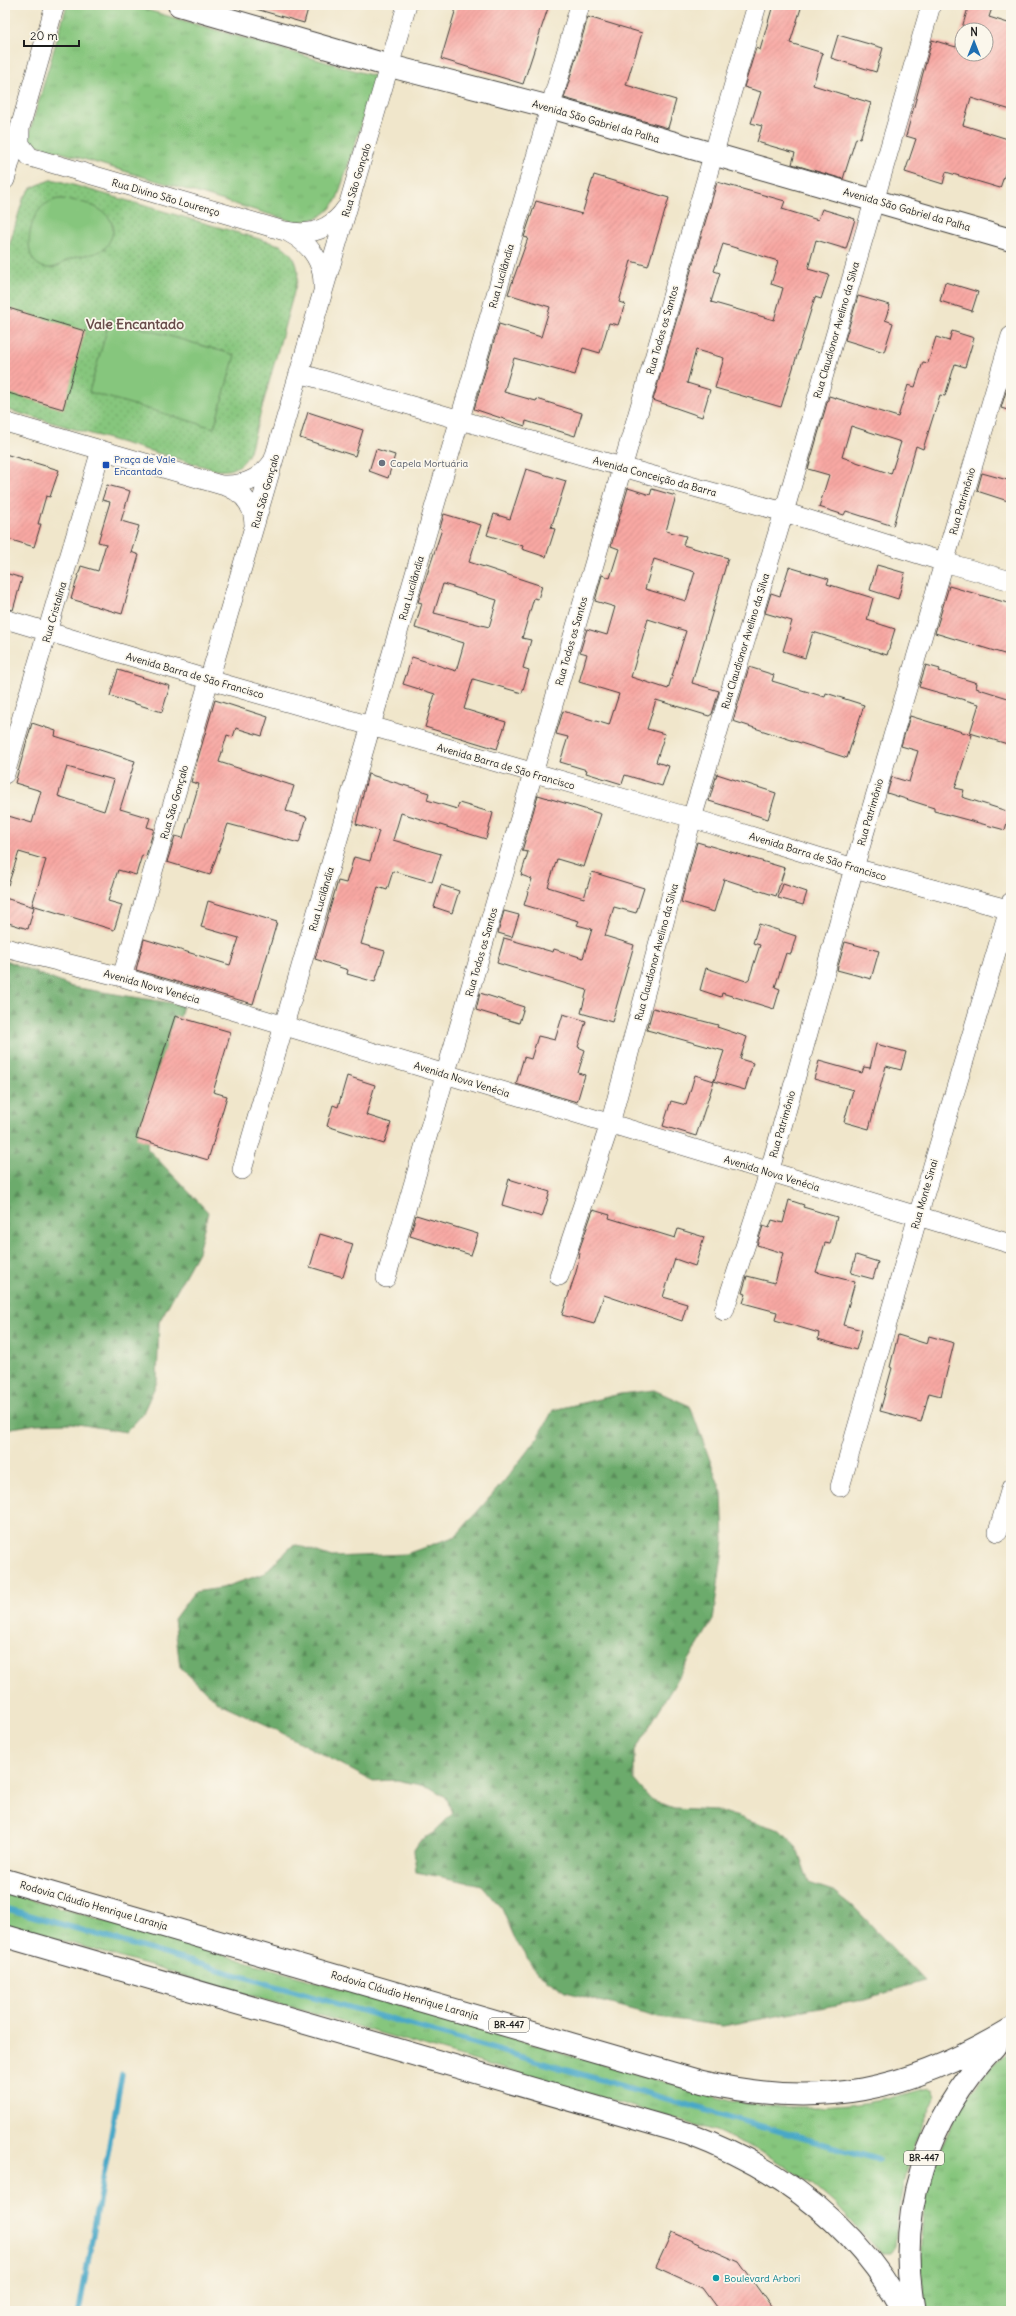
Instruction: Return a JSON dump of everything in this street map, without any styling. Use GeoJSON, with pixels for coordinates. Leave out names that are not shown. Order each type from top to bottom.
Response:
{"type":"FeatureCollection","features":[{"type":"Feature","properties":{"kind":"main road","name":"Avenida São Gabriel da Palha"},"geometry":{"type":"LineString","coordinates":[[179,5],[224,11],[390,66],[550,107],[874,199],[1011,240]]}},
{"type":"Feature","properties":{"kind":"main road","name":"Rodovia Cláudio Henrique Laranja"},"geometry":{"type":"LineString","coordinates":[[5,1880],[702,2082],[758,2093],[814,2095],[843,2093],[889,2084],[948,2064],[1011,2030]]}},
{"type":"Feature","properties":{"kind":"main road"},"geometry":{"type":"LineString","coordinates":[[5,1936],[689,2134],[717,2144],[770,2172],[818,2207],[861,2249],[879,2273],[903,2311]]}},
{"type":"Feature","properties":{"kind":"main road","name":"BR-447"},"geometry":{"type":"LineString","coordinates":[[914,2311],[908,2269],[908,2241],[916,2186],[924,2159],[934,2132],[962,2084],[980,2062],[1011,2030]]}},
{"type":"Feature","properties":{"kind":"street"},"geometry":{"type":"LineString","coordinates":[[5,180],[55,5]]}},
{"type":"Feature","properties":{"kind":"street","name":"Rua São Gonçalo"},"geometry":{"type":"LineString","coordinates":[[122,977],[407,5]]}},
{"type":"Feature","properties":{"kind":"street","name":"Rua Lucilândia"},"geometry":{"type":"LineString","coordinates":[[242,1170],[580,5]]}},
{"type":"Feature","properties":{"kind":"street","name":"Rua Todos os Santos"},"geometry":{"type":"LineString","coordinates":[[386,1278],[757,5]]}},
{"type":"Feature","properties":{"kind":"street","name":"Rua Claudionor Avelino da Silva"},"geometry":{"type":"LineString","coordinates":[[559,1276],[610,1124],[692,818],[784,512],[931,5]]}},
{"type":"Feature","properties":{"kind":"street","name":"Rua Divino São Lourenço"},"geometry":{"type":"LineString","coordinates":[[20,128],[19,136],[24,151],[30,157],[277,229],[297,233],[315,231],[324,228],[339,216],[349,201]]}},
{"type":"Feature","properties":{"kind":"street","name":"Rua Divino São Lourenço"},"geometry":{"type":"LineString","coordinates":[[5,186],[10,179],[24,168],[34,164],[56,164]]}},
{"type":"Feature","properties":{"kind":"street","name":"Rua Divino São Lourenço"},"geometry":{"type":"LineString","coordinates":[[277,229],[298,238],[315,254],[322,274],[322,295]]}},
{"type":"Feature","properties":{"kind":"street","name":"Rua Patrimônio"},"geometry":{"type":"LineString","coordinates":[[724,1311],[769,1173],[854,868],[1011,336]]}},
{"type":"Feature","properties":{"kind":"street","name":"Avenida Conceição da Barra"},"geometry":{"type":"LineString","coordinates":[[299,373],[622,467],[784,512],[944,562],[1011,581]]}},
{"type":"Feature","properties":{"kind":"street"},"geometry":{"type":"LineString","coordinates":[[5,422],[236,490],[246,499],[254,517],[253,534]]}},
{"type":"Feature","properties":{"kind":"street","name":"Rua Cristalina"},"geometry":{"type":"LineString","coordinates":[[5,774],[101,450]]}},
{"type":"Feature","properties":{"kind":"street"},"geometry":{"type":"LineString","coordinates":[[212,482],[234,485],[245,483],[262,474],[274,460]]}},
{"type":"Feature","properties":{"kind":"street","name":"Avenida Barra de São Francisco"},"geometry":{"type":"LineString","coordinates":[[5,619],[533,774],[692,818],[854,868],[1010,907]]}},
{"type":"Feature","properties":{"kind":"street","name":"Rua Monte Sinai"},"geometry":{"type":"LineString","coordinates":[[840,1487],[918,1216],[1010,907]]}},
{"type":"Feature","properties":{"kind":"street","name":"Avenida Nova Venécia"},"geometry":{"type":"LineString","coordinates":[[5,948],[122,977],[446,1073],[769,1173],[1011,1244]]}},
{"type":"Feature","properties":{"kind":"street"},"geometry":{"type":"LineString","coordinates":[[998,1532],[1011,1488]]}},
{"type":"Feature","properties":{"kind":"green space"},"geometry":{"type":"Polygon","coordinates":[[[67,5],[130,5],[374,76],[376,80],[337,199],[333,206],[322,215],[310,220],[288,220],[33,144],[29,139],[30,131],[67,5]]]}},
{"type":"Feature","properties":{"kind":"green space"},"geometry":{"type":"Polygon","coordinates":[[[50,180],[56,180],[280,245],[289,252],[295,260],[298,270],[297,281],[250,451],[245,461],[237,467],[228,470],[216,470],[5,409],[5,260],[23,199],[31,188],[50,180]]]}},
{"type":"Feature","properties":{"kind":"green space"},"geometry":{"type":"Polygon","coordinates":[[[58,199],[66,199],[84,203],[101,210],[108,216],[112,223],[113,231],[109,242],[101,251],[79,256],[54,267],[46,268],[35,262],[32,257],[29,243],[31,227],[36,214],[40,209],[48,203],[58,199]]]}},
{"type":"Feature","properties":{"kind":"green space"},"geometry":{"type":"Polygon","coordinates":[[[110,319],[235,355],[214,428],[89,392],[110,319]]]}},
{"type":"Feature","properties":{"kind":"green space"},"geometry":{"type":"Polygon","coordinates":[[[5,960],[72,987],[183,1005],[147,1148],[208,1212],[198,1252],[159,1322],[157,1382],[142,1415],[126,1432],[72,1423],[37,1424],[5,1429],[5,960]]]}},
{"type":"Feature","properties":{"kind":"green space"},"geometry":{"type":"Polygon","coordinates":[[[654,1390],[690,1406],[722,1493],[724,1542],[713,1620],[634,1752],[634,1780],[650,1799],[674,1808],[716,1810],[780,1830],[797,1848],[809,1883],[833,1891],[852,1906],[924,1981],[858,2001],[723,2026],[659,2017],[566,1992],[535,1971],[516,1941],[502,1909],[482,1885],[416,1872],[414,1850],[420,1841],[433,1833],[453,1813],[446,1797],[429,1787],[397,1780],[372,1781],[269,1726],[217,1702],[180,1667],[174,1619],[194,1592],[222,1588],[263,1574],[294,1544],[332,1557],[406,1554],[456,1536],[505,1480],[539,1436],[553,1410],[620,1394],[654,1390]]]}},
{"type":"Feature","properties":{"kind":"green space"},"geometry":{"type":"Polygon","coordinates":[[[5,1892],[730,2101],[803,2107],[839,2106],[883,2100],[930,2088],[934,2090],[936,2096],[914,2145],[906,2169],[897,2218],[895,2247],[890,2253],[881,2253],[836,2205],[813,2185],[764,2153],[716,2131],[5,1924],[5,1892]]]}},
{"type":"Feature","properties":{"kind":"green space"},"geometry":{"type":"Polygon","coordinates":[[[1011,2049],[1011,2311],[927,2311],[922,2276],[921,2240],[925,2204],[933,2168],[946,2135],[963,2103],[985,2074],[1011,2049]]]}},
{"type":"Feature","properties":{"kind":"building"},"geometry":{"type":"Polygon","coordinates":[[[256,5],[309,5],[304,23],[256,9],[256,5]]]}},
{"type":"Feature","properties":{"kind":"building"},"geometry":{"type":"Polygon","coordinates":[[[457,5],[549,5],[523,84],[441,59],[457,5]]]}},
{"type":"Feature","properties":{"kind":"building"},"geometry":{"type":"Polygon","coordinates":[[[773,5],[802,5],[790,43],[823,53],[813,85],[871,103],[860,139],[856,138],[843,179],[792,164],[795,153],[757,142],[762,126],[751,123],[761,92],[744,87],[756,48],[760,50],[773,5]]]}},
{"type":"Feature","properties":{"kind":"building"},"geometry":{"type":"Polygon","coordinates":[[[969,5],[993,5],[989,17],[1011,24],[1011,110],[971,98],[963,125],[1011,140],[1011,169],[1007,168],[1000,188],[946,172],[943,184],[905,172],[916,139],[906,136],[932,40],[954,46],[954,62],[994,62],[994,22],[964,22],[969,5]]]}},
{"type":"Feature","properties":{"kind":"building"},"geometry":{"type":"Polygon","coordinates":[[[588,17],[642,33],[626,85],[676,100],[668,128],[564,98],[588,17]]]}},
{"type":"Feature","properties":{"kind":"building"},"geometry":{"type":"Polygon","coordinates":[[[838,35],[883,48],[876,72],[831,58],[838,35]]]}},
{"type":"Feature","properties":{"kind":"building"},"geometry":{"type":"Polygon","coordinates":[[[594,175],[669,198],[648,266],[631,261],[619,302],[625,304],[618,325],[609,323],[600,353],[583,348],[575,375],[514,358],[504,392],[536,401],[537,399],[582,413],[575,436],[526,421],[525,426],[474,409],[499,324],[541,337],[550,307],[508,294],[528,238],[524,237],[536,201],[582,214],[594,175]]]}},
{"type":"Feature","properties":{"kind":"building"},"geometry":{"type":"Polygon","coordinates":[[[717,182],[785,201],[782,209],[818,220],[822,209],[855,219],[846,249],[816,240],[808,269],[829,275],[821,299],[815,297],[781,407],[715,388],[724,358],[696,350],[687,383],[710,390],[702,417],[653,400],[717,182]],[[723,244],[714,271],[720,273],[711,302],[774,320],[783,288],[771,284],[778,261],[723,244]]]}},
{"type":"Feature","properties":{"kind":"building"},"geometry":{"type":"Polygon","coordinates":[[[945,282],[978,292],[972,311],[940,301],[945,282]]]}},
{"type":"Feature","properties":{"kind":"building"},"geometry":{"type":"Polygon","coordinates":[[[858,296],[890,305],[885,320],[893,323],[884,352],[845,340],[858,296]]]}},
{"type":"Feature","properties":{"kind":"building"},"geometry":{"type":"Polygon","coordinates":[[[5,307],[85,331],[63,409],[5,392],[5,307]]]}},
{"type":"Feature","properties":{"kind":"building"},"geometry":{"type":"Polygon","coordinates":[[[952,331],[974,338],[965,367],[955,364],[945,396],[940,395],[923,449],[916,446],[893,526],[846,511],[844,515],[819,507],[829,475],[808,469],[829,396],[898,417],[908,385],[915,387],[923,362],[928,363],[936,337],[949,341],[952,331]],[[851,426],[842,457],[891,474],[901,442],[851,426]]]}},
{"type":"Feature","properties":{"kind":"building"},"geometry":{"type":"Polygon","coordinates":[[[1011,375],[1011,411],[1001,408],[1011,375]]]}},
{"type":"Feature","properties":{"kind":"building"},"geometry":{"type":"Polygon","coordinates":[[[308,412],[363,430],[355,456],[300,438],[308,412]]]}},
{"type":"Feature","properties":{"kind":"building","name":"Capela Mortuária"},"geometry":{"type":"Polygon","coordinates":[[[376,449],[395,455],[388,478],[369,471],[376,449]]]}},
{"type":"Feature","properties":{"kind":"building"},"geometry":{"type":"Polygon","coordinates":[[[5,454],[59,470],[50,497],[46,496],[38,524],[41,524],[34,547],[5,538],[5,454]]]}},
{"type":"Feature","properties":{"kind":"building"},"geometry":{"type":"Polygon","coordinates":[[[526,469],[566,481],[551,528],[555,529],[546,557],[522,549],[523,546],[487,535],[494,514],[510,519],[526,469]]]}},
{"type":"Feature","properties":{"kind":"building"},"geometry":{"type":"Polygon","coordinates":[[[982,473],[1011,481],[1011,502],[977,491],[982,473]]]}},
{"type":"Feature","properties":{"kind":"building"},"geometry":{"type":"Polygon","coordinates":[[[107,485],[130,491],[121,521],[139,526],[131,552],[139,555],[122,614],[71,599],[81,566],[98,571],[106,544],[98,542],[110,502],[102,500],[107,485]]]}},
{"type":"Feature","properties":{"kind":"building"},"geometry":{"type":"Polygon","coordinates":[[[628,488],[650,495],[652,489],[676,496],[666,531],[686,536],[683,545],[728,558],[692,683],[719,691],[712,714],[709,716],[656,700],[647,729],[665,734],[656,762],[669,766],[662,786],[625,775],[622,784],[586,773],[587,770],[560,762],[568,737],[556,734],[563,711],[609,725],[619,694],[579,682],[587,654],[580,652],[587,629],[607,635],[615,607],[595,601],[602,575],[610,578],[619,549],[611,546],[628,488]],[[654,559],[645,589],[686,601],[695,572],[654,559]],[[648,619],[631,677],[668,689],[686,631],[648,619]]]}},
{"type":"Feature","properties":{"kind":"building"},"geometry":{"type":"Polygon","coordinates":[[[444,514],[481,525],[469,562],[542,586],[538,599],[534,598],[522,638],[531,640],[523,668],[529,670],[522,693],[473,679],[464,709],[506,722],[497,749],[425,727],[435,694],[403,684],[412,657],[456,671],[464,643],[415,628],[422,603],[418,602],[442,529],[440,528],[444,514]],[[443,584],[434,613],[489,627],[497,600],[443,584]]]}},
{"type":"Feature","properties":{"kind":"building"},"geometry":{"type":"Polygon","coordinates":[[[877,565],[905,573],[898,599],[870,590],[877,565]]]}},
{"type":"Feature","properties":{"kind":"building"},"geometry":{"type":"Polygon","coordinates":[[[789,567],[829,579],[827,584],[873,598],[867,620],[895,629],[887,655],[813,632],[805,658],[783,651],[792,621],[765,613],[771,593],[780,596],[789,567]]]}},
{"type":"Feature","properties":{"kind":"building"},"geometry":{"type":"Polygon","coordinates":[[[5,573],[22,578],[13,610],[5,608],[5,573]]]}},
{"type":"Feature","properties":{"kind":"building"},"geometry":{"type":"Polygon","coordinates":[[[949,586],[1011,604],[1011,656],[935,633],[949,586]]]}},
{"type":"Feature","properties":{"kind":"building"},"geometry":{"type":"Polygon","coordinates":[[[926,665],[940,669],[939,671],[977,683],[976,688],[1011,699],[1011,745],[970,733],[979,704],[919,687],[926,665]]]}},
{"type":"Feature","properties":{"kind":"building"},"geometry":{"type":"Polygon","coordinates":[[[749,667],[774,675],[772,681],[825,697],[826,693],[864,705],[847,758],[733,721],[749,667]]]}},
{"type":"Feature","properties":{"kind":"building"},"geometry":{"type":"Polygon","coordinates":[[[118,670],[170,686],[162,712],[110,696],[118,670]]]}},
{"type":"Feature","properties":{"kind":"building"},"geometry":{"type":"Polygon","coordinates":[[[215,700],[268,717],[262,736],[236,728],[233,737],[227,735],[219,762],[294,786],[286,811],[307,817],[299,843],[228,824],[210,875],[167,862],[175,836],[183,838],[199,784],[191,782],[215,700]]]}},
{"type":"Feature","properties":{"kind":"building"},"geometry":{"type":"Polygon","coordinates":[[[910,716],[972,735],[955,788],[964,790],[962,797],[1010,812],[1005,830],[934,811],[934,808],[887,793],[892,777],[909,782],[918,751],[901,746],[910,716]]]}},
{"type":"Feature","properties":{"kind":"building"},"geometry":{"type":"Polygon","coordinates":[[[32,723],[56,731],[55,736],[135,761],[120,809],[150,818],[147,827],[154,829],[146,856],[142,855],[136,875],[118,870],[108,901],[122,905],[114,930],[32,905],[46,860],[19,852],[8,885],[5,885],[5,815],[32,823],[41,791],[15,783],[32,723]],[[67,767],[58,796],[104,811],[114,780],[67,767]]]}},
{"type":"Feature","properties":{"kind":"building"},"geometry":{"type":"Polygon","coordinates":[[[368,774],[429,793],[427,800],[457,809],[459,803],[493,813],[486,839],[401,813],[393,840],[441,854],[432,882],[393,871],[387,890],[378,887],[361,944],[385,951],[375,982],[347,974],[348,970],[315,959],[338,881],[346,883],[354,857],[370,861],[379,831],[356,824],[368,774]]]}},
{"type":"Feature","properties":{"kind":"building"},"geometry":{"type":"Polygon","coordinates":[[[717,774],[776,793],[768,819],[709,801],[717,774]]]}},
{"type":"Feature","properties":{"kind":"building"},"geometry":{"type":"Polygon","coordinates":[[[538,795],[601,814],[584,867],[557,859],[548,887],[584,898],[592,872],[644,888],[636,913],[614,907],[605,936],[634,945],[612,1022],[581,1013],[587,990],[497,963],[504,938],[553,952],[554,949],[583,958],[592,929],[577,925],[579,921],[524,905],[532,879],[521,875],[528,852],[522,851],[538,795]]]}},
{"type":"Feature","properties":{"kind":"building"},"geometry":{"type":"Polygon","coordinates":[[[697,842],[785,868],[776,896],[724,879],[714,912],[681,902],[697,842]]]}},
{"type":"Feature","properties":{"kind":"building"},"geometry":{"type":"Polygon","coordinates":[[[783,884],[807,892],[803,905],[778,898],[783,884]]]}},
{"type":"Feature","properties":{"kind":"building"},"geometry":{"type":"Polygon","coordinates":[[[441,885],[459,891],[452,913],[434,907],[441,885]]]}},
{"type":"Feature","properties":{"kind":"building"},"geometry":{"type":"Polygon","coordinates":[[[5,898],[34,907],[28,929],[5,922],[5,898]]]}},
{"type":"Feature","properties":{"kind":"building"},"geometry":{"type":"Polygon","coordinates":[[[208,901],[277,922],[253,1004],[136,970],[144,939],[230,965],[239,938],[201,927],[208,901]]]}},
{"type":"Feature","properties":{"kind":"building"},"geometry":{"type":"Polygon","coordinates":[[[504,911],[519,915],[512,937],[498,933],[504,911]]]}},
{"type":"Feature","properties":{"kind":"building"},"geometry":{"type":"Polygon","coordinates":[[[759,924],[796,936],[791,954],[786,953],[775,987],[780,989],[774,1009],[722,993],[721,997],[700,990],[706,968],[746,981],[749,979],[760,945],[753,943],[759,924]]]}},
{"type":"Feature","properties":{"kind":"building"},"geometry":{"type":"Polygon","coordinates":[[[845,942],[879,951],[871,979],[837,970],[845,942]]]}},
{"type":"Feature","properties":{"kind":"building"},"geometry":{"type":"Polygon","coordinates":[[[480,993],[524,1007],[519,1023],[476,1010],[480,993]]]}},
{"type":"Feature","properties":{"kind":"building"},"geometry":{"type":"Polygon","coordinates":[[[653,1008],[718,1025],[717,1027],[747,1037],[740,1059],[753,1063],[745,1090],[714,1081],[724,1051],[647,1030],[653,1008]]]}},
{"type":"Feature","properties":{"kind":"building"},"geometry":{"type":"Polygon","coordinates":[[[563,1014],[586,1021],[578,1047],[585,1050],[578,1073],[585,1075],[577,1102],[516,1084],[524,1057],[531,1059],[538,1036],[555,1040],[563,1014]]]}},
{"type":"Feature","properties":{"kind":"building"},"geometry":{"type":"Polygon","coordinates":[[[175,1016],[231,1032],[213,1092],[227,1096],[208,1160],[136,1138],[175,1016]]]}},
{"type":"Feature","properties":{"kind":"building"},"geometry":{"type":"Polygon","coordinates":[[[876,1044],[906,1052],[901,1070],[886,1066],[869,1129],[844,1122],[853,1090],[814,1079],[819,1061],[862,1073],[864,1067],[870,1068],[876,1044]]]}},
{"type":"Feature","properties":{"kind":"building"},"geometry":{"type":"Polygon","coordinates":[[[695,1075],[714,1081],[696,1136],[663,1126],[671,1101],[686,1105],[695,1075]]]}},
{"type":"Feature","properties":{"kind":"building"},"geometry":{"type":"Polygon","coordinates":[[[347,1076],[375,1085],[366,1115],[391,1123],[384,1144],[327,1126],[333,1105],[338,1107],[347,1076]]]}},
{"type":"Feature","properties":{"kind":"building"},"geometry":{"type":"Polygon","coordinates":[[[509,1179],[550,1192],[542,1217],[502,1205],[509,1179]]]}},
{"type":"Feature","properties":{"kind":"building"},"geometry":{"type":"Polygon","coordinates":[[[789,1200],[804,1205],[803,1207],[837,1217],[830,1244],[825,1243],[816,1272],[855,1282],[843,1325],[862,1330],[856,1350],[818,1339],[819,1333],[775,1320],[777,1312],[743,1303],[746,1294],[742,1293],[747,1276],[775,1283],[783,1253],[757,1245],[763,1226],[769,1228],[772,1220],[783,1223],[789,1200]]]}},
{"type":"Feature","properties":{"kind":"building"},"geometry":{"type":"Polygon","coordinates":[[[593,1210],[610,1215],[609,1218],[675,1238],[678,1229],[704,1237],[695,1266],[675,1259],[663,1297],[687,1304],[682,1321],[604,1295],[594,1324],[562,1315],[576,1272],[580,1253],[578,1253],[593,1210]]]}},
{"type":"Feature","properties":{"kind":"building"},"geometry":{"type":"Polygon","coordinates":[[[416,1215],[478,1234],[471,1255],[410,1236],[416,1215]]]}},
{"type":"Feature","properties":{"kind":"building"},"geometry":{"type":"Polygon","coordinates":[[[320,1234],[353,1244],[343,1277],[310,1267],[320,1234]]]}},
{"type":"Feature","properties":{"kind":"building"},"geometry":{"type":"Polygon","coordinates":[[[856,1255],[878,1262],[873,1279],[851,1273],[856,1255]]]}},
{"type":"Feature","properties":{"kind":"building"},"geometry":{"type":"Polygon","coordinates":[[[898,1335],[927,1344],[929,1336],[954,1343],[941,1396],[929,1393],[921,1422],[880,1411],[892,1368],[890,1367],[898,1335]]]}},
{"type":"Feature","properties":{"kind":"building","name":"Boulevard Arbori"},"geometry":{"type":"Polygon","coordinates":[[[672,2232],[739,2262],[774,2311],[719,2311],[702,2288],[656,2267],[672,2232]]]}},
{"type":"Feature","properties":{"kind":"waterway"},"geometry":{"type":"LineString","coordinates":[[5,1908],[879,2160]]}},
{"type":"Feature","properties":{"kind":"waterway"},"geometry":{"type":"LineString","coordinates":[[79,2311],[122,2074]]}},
{"type":"Feature","properties":{"kind":"place","name":"Capela Mortuária"},"geometry":{"type":"Point","coordinates":[382,463]}},
{"type":"Feature","properties":{"kind":"place","name":"Praça de Vale Encantado"},"geometry":{"type":"Point","coordinates":[106,465]}},
{"type":"Feature","properties":{"kind":"place","name":"Boulevard Arbori"},"geometry":{"type":"Point","coordinates":[716,2278]}},
{"type":"Feature","properties":{"kind":"district","name":"Vale Encantado"},"geometry":{"type":"Point","coordinates":[135,324]}}]}
